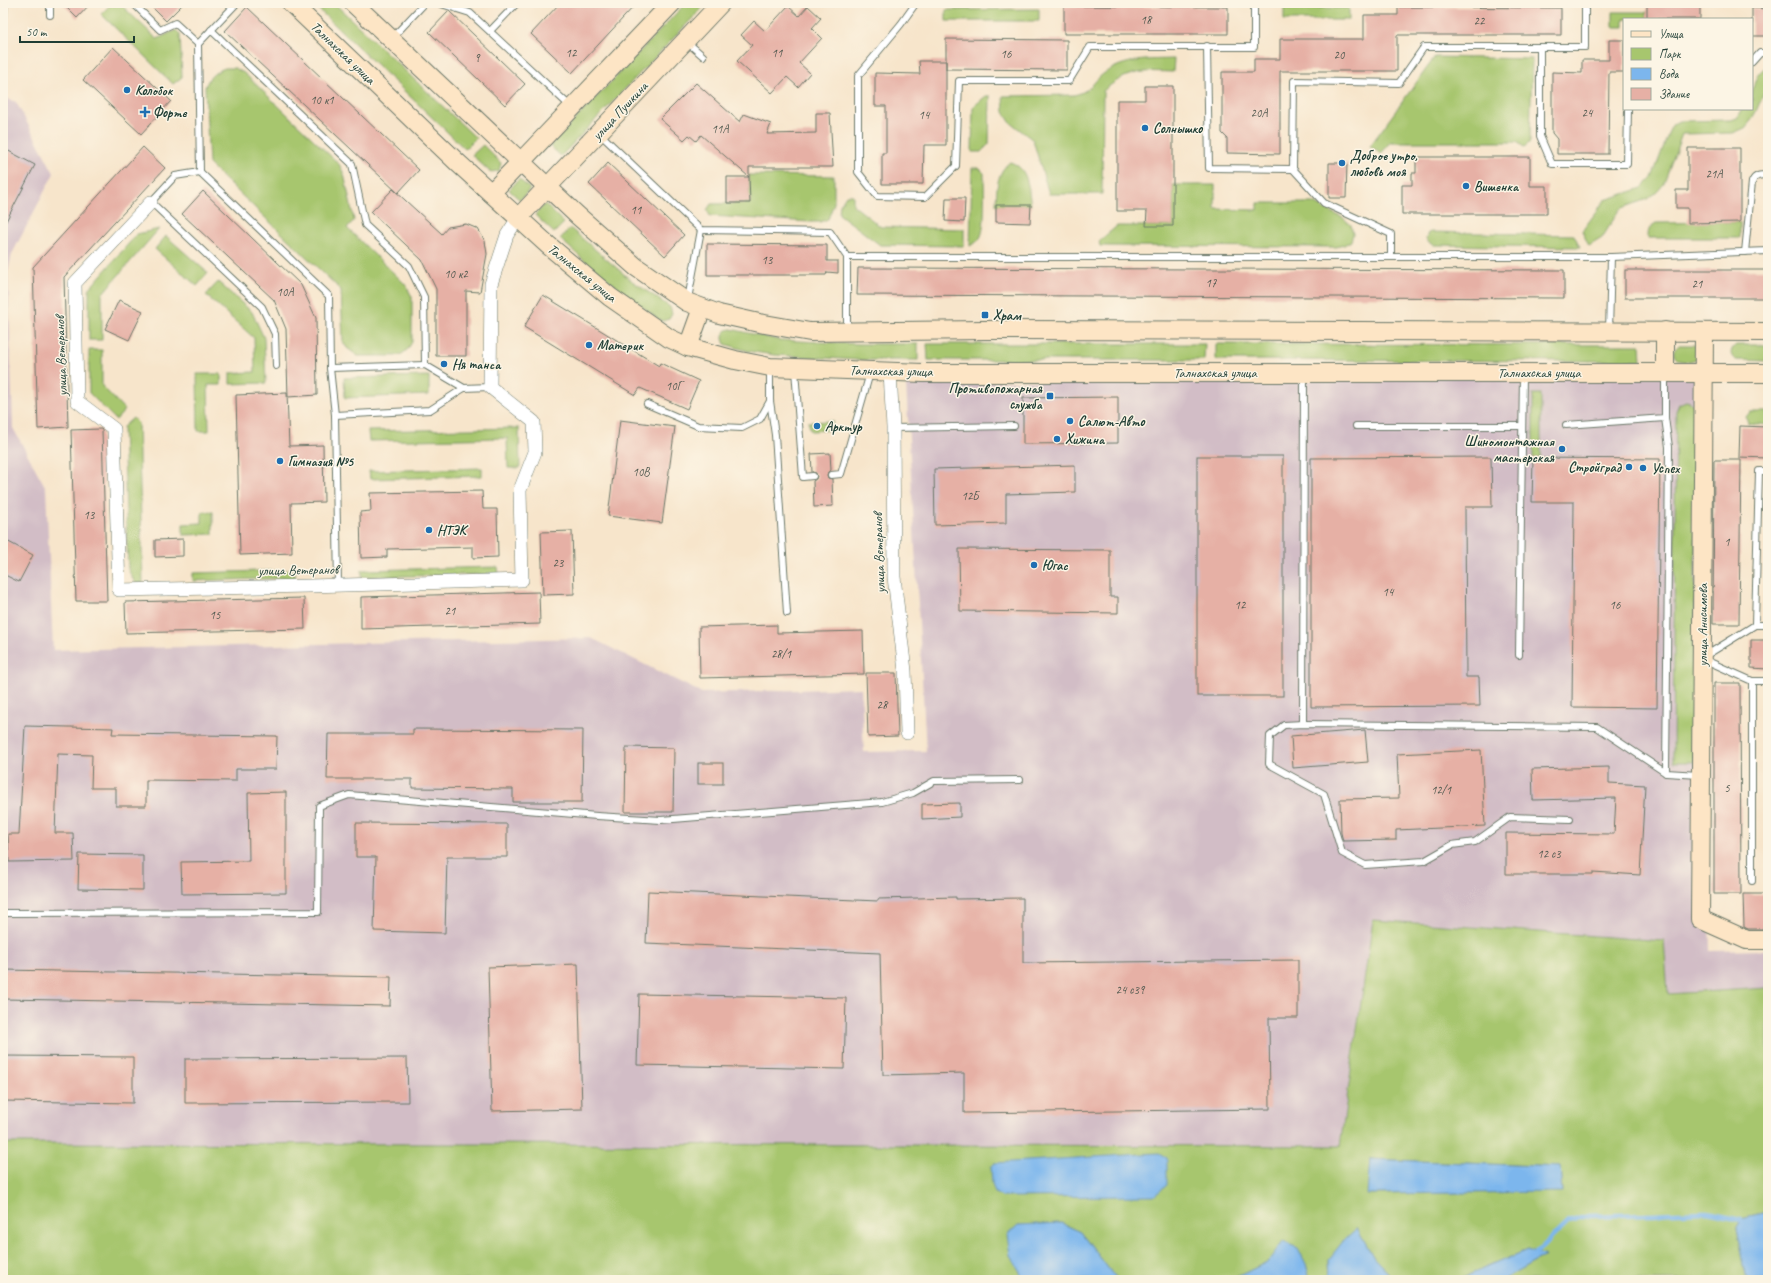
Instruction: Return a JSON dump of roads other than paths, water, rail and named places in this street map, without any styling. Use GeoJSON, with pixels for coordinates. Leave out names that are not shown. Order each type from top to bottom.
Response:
{"type":"FeatureCollection","features":[{"type":"Feature","properties":{"kind":"street","name":"Талнахская улица"},"geometry":{"type":"LineString","coordinates":[[291,3],[518,218],[610,297],[669,338],[688,347],[734,360],[770,367],[871,372],[1768,373]]}},
{"type":"Feature","properties":{"kind":"street"},"geometry":{"type":"LineString","coordinates":[[353,3],[547,188],[636,267],[695,305],[759,323],[810,332],[1768,332]]}},
{"type":"Feature","properties":{"kind":"street"},"geometry":{"type":"LineString","coordinates":[[491,193],[672,3]]}},
{"type":"Feature","properties":{"kind":"street","name":"улица Пушкина"},"geometry":{"type":"LineString","coordinates":[[518,218],[722,3]]}},
{"type":"Feature","properties":{"kind":"street","name":"улица Ветеранов"},"geometry":{"type":"LineString","coordinates":[[151,202],[75,283],[77,401],[114,430],[119,590],[338,586],[522,580],[520,490],[535,452],[534,422],[490,387]]}},
{"type":"Feature","properties":{"kind":"street"},"geometry":{"type":"LineString","coordinates":[[490,387],[491,284],[507,235],[518,218]]}},
{"type":"Feature","properties":{"kind":"street"},"geometry":{"type":"LineString","coordinates":[[688,347],[695,305]]}},
{"type":"Feature","properties":{"kind":"street"},"geometry":{"type":"LineString","coordinates":[[1665,332],[1665,372]]}},
{"type":"Feature","properties":{"kind":"street","name":"улица Анисимова"},"geometry":{"type":"LineString","coordinates":[[1704,332],[1700,919],[1747,940],[1768,940]]}},
{"type":"Feature","properties":{"kind":"street","name":"улица Ветеранов"},"geometry":{"type":"LineString","coordinates":[[890,372],[893,428],[894,577],[905,671],[907,733]]}},
{"type":"Feature","properties":{"kind":"lane"},"geometry":{"type":"LineString","coordinates":[[50,3],[50,15]]}},
{"type":"Feature","properties":{"kind":"lane"},"geometry":{"type":"LineString","coordinates":[[133,3],[160,30],[175,23],[198,44]]}},
{"type":"Feature","properties":{"kind":"lane"},"geometry":{"type":"LineString","coordinates":[[237,3],[198,44],[200,172],[329,296],[330,368],[335,415],[338,586]]}},
{"type":"Feature","properties":{"kind":"lane"},"geometry":{"type":"LineString","coordinates":[[391,39],[425,3]]}},
{"type":"Feature","properties":{"kind":"lane"},"geometry":{"type":"LineString","coordinates":[[438,3],[470,13],[572,108]]}},
{"type":"Feature","properties":{"kind":"lane"},"geometry":{"type":"LineString","coordinates":[[490,31],[517,3]]}},
{"type":"Feature","properties":{"kind":"lane"},"geometry":{"type":"LineString","coordinates":[[916,3],[901,24],[858,76],[858,172],[877,196],[925,197],[956,166],[959,81],[1069,81],[1090,46],[1254,47],[1254,3]]}},
{"type":"Feature","properties":{"kind":"lane"},"geometry":{"type":"LineString","coordinates":[[1391,257],[1391,234],[1324,203],[1293,169],[1294,81],[1400,83],[1424,47],[1585,47],[1585,3]]}},
{"type":"Feature","properties":{"kind":"lane"},"geometry":{"type":"LineString","coordinates":[[212,30],[352,164],[365,225],[409,266],[424,297],[425,365]]}},
{"type":"Feature","properties":{"kind":"lane"},"geometry":{"type":"LineString","coordinates":[[685,41],[702,56]]}},
{"type":"Feature","properties":{"kind":"lane"},"geometry":{"type":"LineString","coordinates":[[1207,46],[1209,168],[1293,169]]}},
{"type":"Feature","properties":{"kind":"lane"},"geometry":{"type":"LineString","coordinates":[[1540,47],[1540,136],[1552,164],[1627,164],[1628,110]]}},
{"type":"Feature","properties":{"kind":"lane"},"geometry":{"type":"LineString","coordinates":[[1753,61],[1760,53],[1768,53]]}},
{"type":"Feature","properties":{"kind":"lane"},"geometry":{"type":"LineString","coordinates":[[599,133],[701,230],[830,232],[848,257],[847,331]]}},
{"type":"Feature","properties":{"kind":"lane"},"geometry":{"type":"LineString","coordinates":[[200,172],[175,176],[151,202],[262,306],[274,334],[276,366]]}},
{"type":"Feature","properties":{"kind":"lane"},"geometry":{"type":"LineString","coordinates":[[1745,252],[1752,182],[1758,175],[1768,175]]}},
{"type":"Feature","properties":{"kind":"lane"},"geometry":{"type":"LineString","coordinates":[[695,305],[701,230]]}},
{"type":"Feature","properties":{"kind":"lane"},"geometry":{"type":"LineString","coordinates":[[848,257],[1611,256],[1768,251]]}},
{"type":"Feature","properties":{"kind":"lane"},"geometry":{"type":"LineString","coordinates":[[1609,331],[1611,256]]}},
{"type":"Feature","properties":{"kind":"lane"},"geometry":{"type":"LineString","coordinates":[[330,368],[425,365],[464,388]]}},
{"type":"Feature","properties":{"kind":"lane"},"geometry":{"type":"LineString","coordinates":[[770,367],[770,401],[775,435],[787,613]]}},
{"type":"Feature","properties":{"kind":"lane"},"geometry":{"type":"LineString","coordinates":[[795,368],[803,477],[813,476]]}},
{"type":"Feature","properties":{"kind":"lane"},"geometry":{"type":"LineString","coordinates":[[831,475],[841,474],[871,372]]}},
{"type":"Feature","properties":{"kind":"lane"},"geometry":{"type":"LineString","coordinates":[[1303,724],[1304,372]]}},
{"type":"Feature","properties":{"kind":"lane"},"geometry":{"type":"LineString","coordinates":[[1519,655],[1523,372]]}},
{"type":"Feature","properties":{"kind":"lane"},"geometry":{"type":"LineString","coordinates":[[1665,372],[1665,418],[1669,447],[1666,773]]}},
{"type":"Feature","properties":{"kind":"lane"},"geometry":{"type":"LineString","coordinates":[[335,415],[430,410],[464,388],[490,387]]}},
{"type":"Feature","properties":{"kind":"lane"},"geometry":{"type":"LineString","coordinates":[[647,404],[698,426],[742,428],[760,419],[770,401]]}},
{"type":"Feature","properties":{"kind":"lane"},"geometry":{"type":"LineString","coordinates":[[1566,424],[1665,418]]}},
{"type":"Feature","properties":{"kind":"lane"},"geometry":{"type":"LineString","coordinates":[[893,428],[1014,426]]}},
{"type":"Feature","properties":{"kind":"lane"},"geometry":{"type":"LineString","coordinates":[[1356,426],[1522,426]]}},
{"type":"Feature","properties":{"kind":"lane"},"geometry":{"type":"LineString","coordinates":[[1755,625],[1759,471],[1768,471]]}},
{"type":"Feature","properties":{"kind":"lane"},"geometry":{"type":"LineString","coordinates":[[1702,658],[1755,625],[1768,625]]}},
{"type":"Feature","properties":{"kind":"lane"},"geometry":{"type":"LineString","coordinates":[[1702,658],[1752,681],[1768,681]]}},
{"type":"Feature","properties":{"kind":"lane"},"geometry":{"type":"LineString","coordinates":[[1752,681],[1752,882]]}},
{"type":"Feature","properties":{"kind":"lane"},"geometry":{"type":"LineString","coordinates":[[1570,819],[1510,817],[1475,842],[1452,845],[1424,861],[1365,865],[1342,853],[1324,794],[1269,764],[1270,736],[1284,725],[1303,724],[1597,727],[1666,773],[1701,775]]}},
{"type":"Feature","properties":{"kind":"lane"},"geometry":{"type":"LineString","coordinates":[[3,913],[318,912],[319,806],[349,795],[661,820],[882,802],[913,793],[934,781],[1020,780]]}},
{"type":"Feature","properties":{"kind":"water"},"geometry":{"type":"Polygon","coordinates":[[[1159,1153],[1167,1158],[1167,1185],[1154,1196],[1002,1197],[995,1193],[992,1184],[991,1166],[994,1163],[1159,1153]]]}},
{"type":"Feature","properties":{"kind":"water"},"geometry":{"type":"Polygon","coordinates":[[[1370,1159],[1560,1167],[1562,1192],[1367,1194],[1370,1159]]]}},
{"type":"Feature","properties":{"kind":"water"},"geometry":{"type":"Polygon","coordinates":[[[1768,1213],[1768,1280],[1747,1280],[1737,1228],[1742,1219],[1768,1213]]]}},
{"type":"Feature","properties":{"kind":"water"},"geometry":{"type":"Polygon","coordinates":[[[1061,1223],[1081,1232],[1117,1280],[1025,1280],[1010,1255],[1007,1235],[1018,1225],[1061,1223]]]}},
{"type":"Feature","properties":{"kind":"water"},"geometry":{"type":"Polygon","coordinates":[[[1357,1228],[1374,1258],[1395,1280],[1330,1280],[1329,1259],[1344,1240],[1357,1228]]]}},
{"type":"Feature","properties":{"kind":"water"},"geometry":{"type":"Polygon","coordinates":[[[1283,1242],[1298,1248],[1306,1264],[1310,1280],[1231,1280],[1269,1261],[1283,1242]]]}},
{"type":"Feature","properties":{"kind":"water"},"geometry":{"type":"Polygon","coordinates":[[[1527,1250],[1545,1256],[1503,1280],[1457,1280],[1527,1250]]]}},
{"type":"Feature","properties":{"kind":"waterway"},"geometry":{"type":"LineString","coordinates":[[1536,1253],[1568,1222],[1590,1216],[1707,1212],[1742,1219]]}},
{"type":"Feature","properties":{"kind":"place","name":"Колобок"},"geometry":{"type":"Point","coordinates":[127,90]}},
{"type":"Feature","properties":{"kind":"place","name":"Форте"},"geometry":{"type":"Point","coordinates":[145,112]}},
{"type":"Feature","properties":{"kind":"place","name":"Солнышко"},"geometry":{"type":"Point","coordinates":[1145,128]}},
{"type":"Feature","properties":{"kind":"place","name":"Доброе утро, любовь моя"},"geometry":{"type":"Point","coordinates":[1342,163]}},
{"type":"Feature","properties":{"kind":"place","name":"Вишенка"},"geometry":{"type":"Point","coordinates":[1466,186]}},
{"type":"Feature","properties":{"kind":"place","name":"Храм"},"geometry":{"type":"Point","coordinates":[985,315]}},
{"type":"Feature","properties":{"kind":"place","name":"Материк"},"geometry":{"type":"Point","coordinates":[589,345]}},
{"type":"Feature","properties":{"kind":"place","name":"Ня танса"},"geometry":{"type":"Point","coordinates":[444,364]}},
{"type":"Feature","properties":{"kind":"place","name":"Противопожарная служба"},"geometry":{"type":"Point","coordinates":[1050,396]}},
{"type":"Feature","properties":{"kind":"place","name":"Салют-Авто"},"geometry":{"type":"Point","coordinates":[1070,421]}},
{"type":"Feature","properties":{"kind":"place","name":"Арктур"},"geometry":{"type":"Point","coordinates":[817,426]}},
{"type":"Feature","properties":{"kind":"place","name":"Хижина"},"geometry":{"type":"Point","coordinates":[1057,439]}},
{"type":"Feature","properties":{"kind":"place","name":"Шиномонтажная мастерская"},"geometry":{"type":"Point","coordinates":[1562,449]}},
{"type":"Feature","properties":{"kind":"place","name":"Гимназия №5"},"geometry":{"type":"Point","coordinates":[280,461]}},
{"type":"Feature","properties":{"kind":"place","name":"Стройград"},"geometry":{"type":"Point","coordinates":[1629,467]}},
{"type":"Feature","properties":{"kind":"place","name":"Успех"},"geometry":{"type":"Point","coordinates":[1643,468]}},
{"type":"Feature","properties":{"kind":"place","name":"НТЭК"},"geometry":{"type":"Point","coordinates":[429,530]}},
{"type":"Feature","properties":{"kind":"place","name":"Югас"},"geometry":{"type":"Point","coordinates":[1034,565]}}]}
